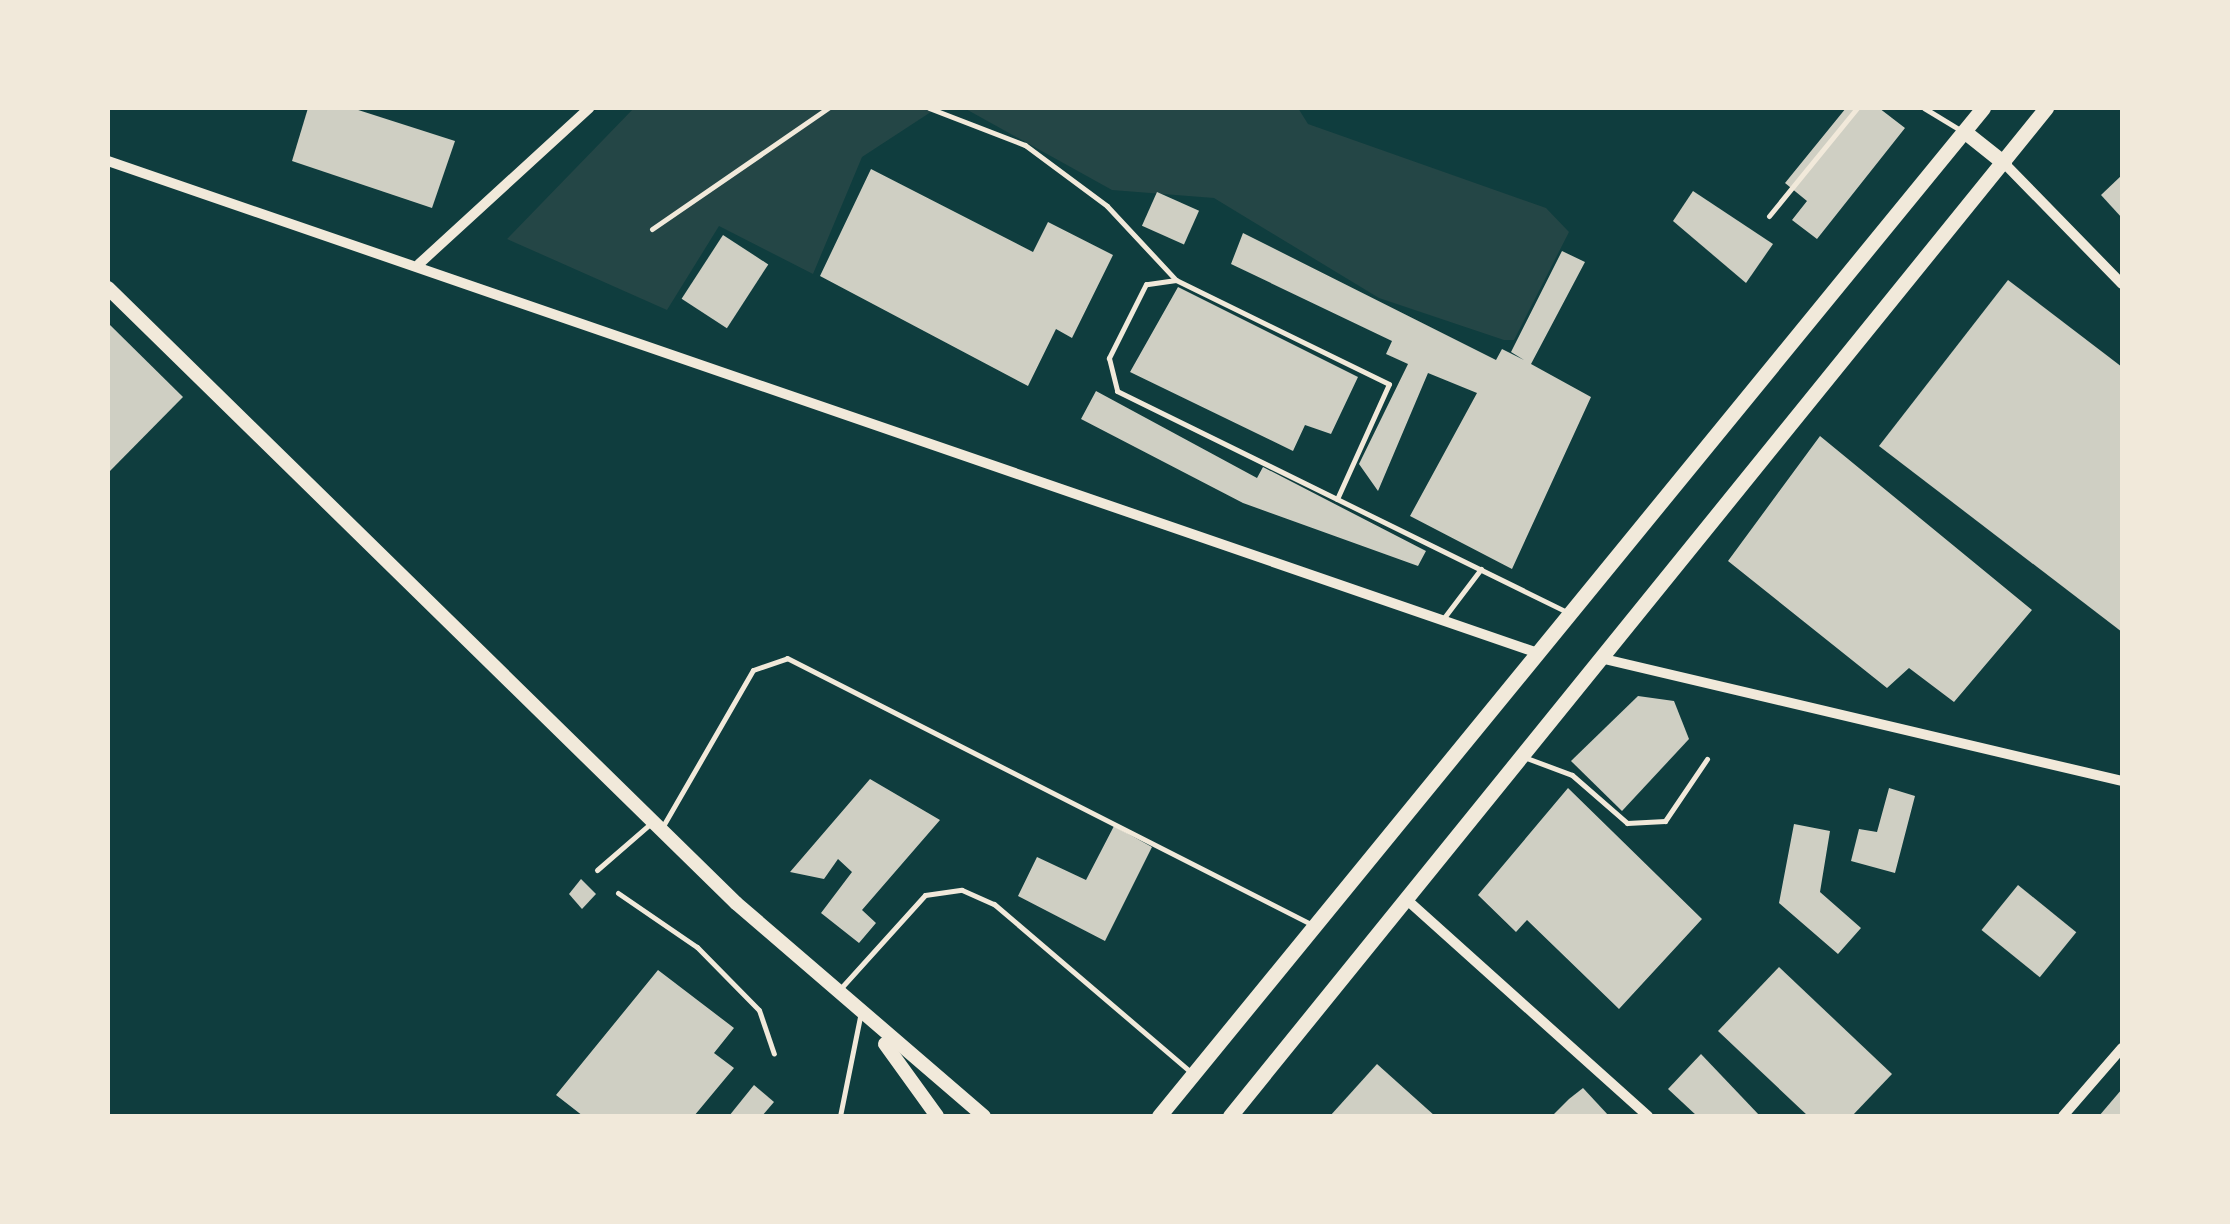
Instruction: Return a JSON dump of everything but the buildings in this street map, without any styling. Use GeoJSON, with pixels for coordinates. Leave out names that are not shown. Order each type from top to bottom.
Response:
{"type":"FeatureCollection","features":[{"type":"Feature","properties":{"kind":"main road"},"geometry":{"type":"LineString","coordinates":[[1160,1116],[1310,923],[1983,108]]}},
{"type":"Feature","properties":{"kind":"main road"},"geometry":{"type":"LineString","coordinates":[[1230,1116],[2046,108]]}},
{"type":"Feature","properties":{"kind":"main road"},"geometry":{"type":"LineString","coordinates":[[1964,132],[2004,163]]}},
{"type":"Feature","properties":{"kind":"street"},"geometry":{"type":"LineString","coordinates":[[420,264],[589,108]]}},
{"type":"Feature","properties":{"kind":"street"},"geometry":{"type":"LineString","coordinates":[[108,161],[420,264],[1535,652]]}},
{"type":"Feature","properties":{"kind":"street"},"geometry":{"type":"LineString","coordinates":[[2004,163],[2122,284]]}},
{"type":"Feature","properties":{"kind":"street"},"geometry":{"type":"LineString","coordinates":[[108,288],[657,825],[860,1017],[984,1116]]}},
{"type":"Feature","properties":{"kind":"street"},"geometry":{"type":"LineString","coordinates":[[1600,658],[2122,781]]}},
{"type":"Feature","properties":{"kind":"street"},"geometry":{"type":"LineString","coordinates":[[1406,899],[1648,1116]]}},
{"type":"Feature","properties":{"kind":"street"},"geometry":{"type":"LineString","coordinates":[[876,1032],[937,1116]]}},
{"type":"Feature","properties":{"kind":"street"},"geometry":{"type":"LineString","coordinates":[[2063,1116],[2122,1048]]}},
{"type":"Feature","properties":{"kind":"lane"},"geometry":{"type":"LineString","coordinates":[[930,108],[1025,144],[1107,206],[1176,280],[1389,384],[1337,499]]}},
{"type":"Feature","properties":{"kind":"lane"},"geometry":{"type":"LineString","coordinates":[[1770,216],[1856,108]]}},
{"type":"Feature","properties":{"kind":"lane"},"geometry":{"type":"LineString","coordinates":[[1924,108],[1964,132]]}},
{"type":"Feature","properties":{"kind":"lane"},"geometry":{"type":"LineString","coordinates":[[1176,280],[1146,284],[1109,358],[1117,391],[1567,612]]}},
{"type":"Feature","properties":{"kind":"lane"},"geometry":{"type":"LineString","coordinates":[[1442,620],[1481,569]]}},
{"type":"Feature","properties":{"kind":"lane"},"geometry":{"type":"LineString","coordinates":[[596,870],[657,825],[754,670],[787,658],[1310,923]]}},
{"type":"Feature","properties":{"kind":"lane"},"geometry":{"type":"LineString","coordinates":[[1522,756],[1572,775],[1628,824],[1665,821],[1707,759]]}},
{"type":"Feature","properties":{"kind":"lane"},"geometry":{"type":"LineString","coordinates":[[836,994],[926,895],[962,890],[994,904],[1194,1075]]}},
{"type":"Feature","properties":{"kind":"lane"},"geometry":{"type":"LineString","coordinates":[[618,893],[698,946],[751,1001],[774,1054]]}},
{"type":"Feature","properties":{"kind":"lane"},"geometry":{"type":"LineString","coordinates":[[840,1116],[860,1017]]}},
{"type":"Feature","properties":{"kind":"path"},"geometry":{"type":"LineString","coordinates":[[652,229],[828,108]]}},
{"type":"Feature","properties":{"kind":"shaded area"},"geometry":{"type":"Polygon","coordinates":[[[634,108],[937,108],[862,157],[813,274],[719,226],[667,310],[507,239],[634,108]]]}},
{"type":"Feature","properties":{"kind":"shaded area"},"geometry":{"type":"Polygon","coordinates":[[[964,108],[1298,108],[1308,124],[1546,208],[1569,232],[1514,340],[1504,340],[1379,298],[1214,198],[1112,190],[964,108]]]}}]}
